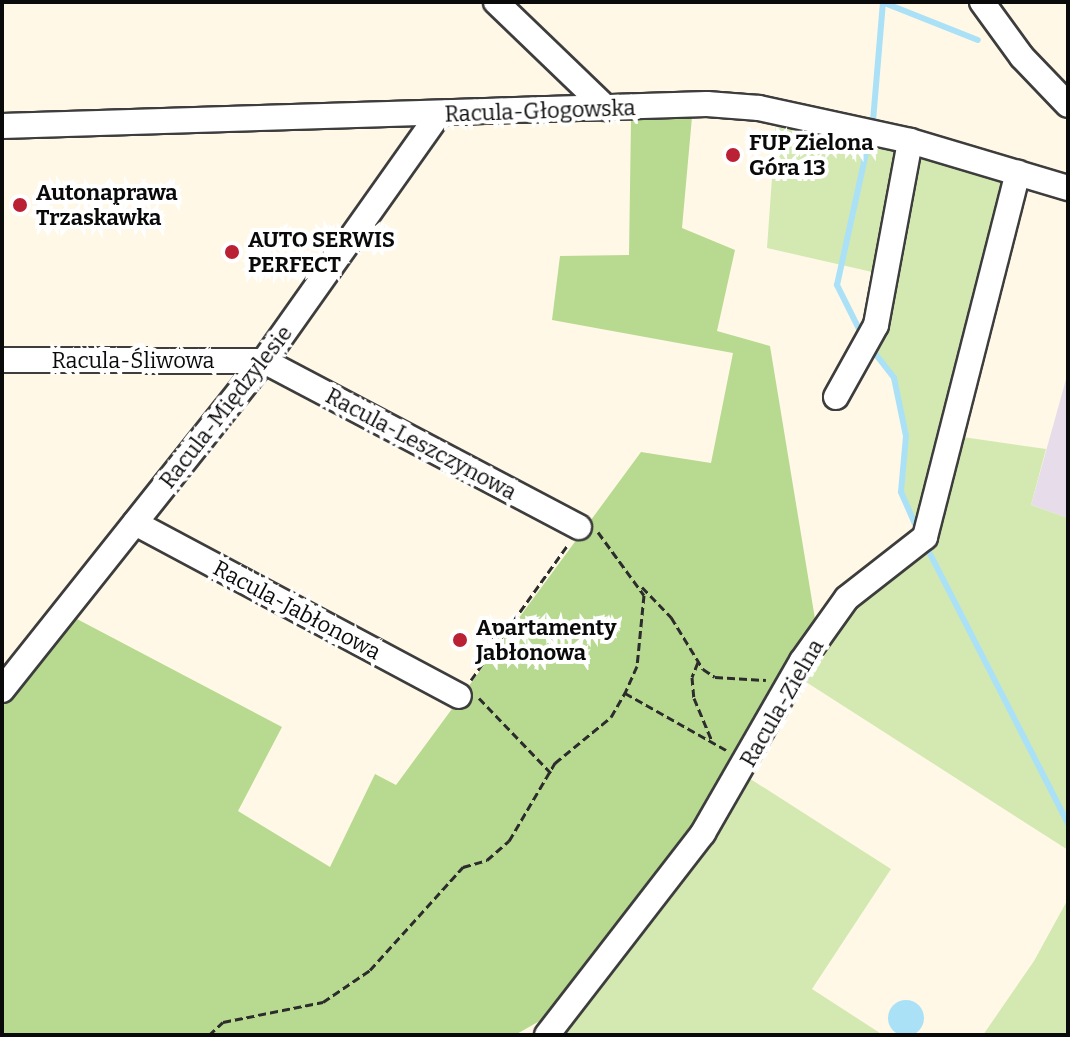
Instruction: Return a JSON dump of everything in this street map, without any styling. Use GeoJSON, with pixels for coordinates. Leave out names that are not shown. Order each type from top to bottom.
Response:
{"type":"FeatureCollection","features":[{"type":"Feature","properties":{"kind":"street"},"geometry":{"type":"LineString","coordinates":[[496,2],[606,108]]}},
{"type":"Feature","properties":{"kind":"street"},"geometry":{"type":"LineString","coordinates":[[982,2],[1022,57],[1068,105]]}},
{"type":"Feature","properties":{"kind":"street","name":"Racula-Głogowska"},"geometry":{"type":"LineString","coordinates":[[2,126],[606,108],[759,108],[910,141],[1068,188]]}},
{"type":"Feature","properties":{"kind":"street","name":"Racula-Międzylesie"},"geometry":{"type":"LineString","coordinates":[[2,690],[264,361],[438,115]]}},
{"type":"Feature","properties":{"kind":"street"},"geometry":{"type":"LineString","coordinates":[[836,397],[867,342],[910,141]]}},
{"type":"Feature","properties":{"kind":"street","name":"Racula-Zielna"},"geometry":{"type":"LineString","coordinates":[[547,1035],[703,833],[747,763],[786,691],[847,598],[920,541],[1018,173]]}},
{"type":"Feature","properties":{"kind":"street","name":"Racula-Śliwowa"},"geometry":{"type":"LineString","coordinates":[[2,360],[264,361]]}},
{"type":"Feature","properties":{"kind":"street","name":"Racula-Leszczynowa"},"geometry":{"type":"LineString","coordinates":[[264,361],[579,527]]}},
{"type":"Feature","properties":{"kind":"street","name":"Racula-Jabłonowa"},"geometry":{"type":"LineString","coordinates":[[135,523],[462,692]]}},
{"type":"Feature","properties":{"kind":"path"},"geometry":{"type":"LineString","coordinates":[[551,773],[462,692],[579,527],[595,529],[639,585],[671,617],[698,662],[715,677],[757,678],[786,691]]}},
{"type":"Feature","properties":{"kind":"path"},"geometry":{"type":"LineString","coordinates":[[209,1035],[223,1022],[323,1002],[348,987],[463,867],[500,851],[528,815],[555,763],[611,717],[625,693],[643,637],[644,595],[639,585]]}},
{"type":"Feature","properties":{"kind":"path"},"geometry":{"type":"LineString","coordinates":[[698,662],[692,677],[694,698],[712,741]]}},
{"type":"Feature","properties":{"kind":"path"},"geometry":{"type":"LineString","coordinates":[[625,693],[747,763]]}},
{"type":"Feature","properties":{"kind":"shaded area"},"geometry":{"type":"Polygon","coordinates":[[[1068,372],[1068,518],[1031,505],[1068,372]]]}},
{"type":"Feature","properties":{"kind":"green space"},"geometry":{"type":"Polygon","coordinates":[[[692,117],[682,228],[735,250],[717,331],[770,346],[817,631],[738,771],[573,1002],[515,1035],[2,1035],[2,676],[58,609],[282,727],[238,811],[330,867],[375,774],[396,785],[641,452],[711,463],[733,353],[552,320],[560,256],[629,255],[631,120],[692,117]]]}},
{"type":"Feature","properties":{"kind":"green space"},"geometry":{"type":"Polygon","coordinates":[[[776,121],[836,132],[1007,182],[942,434],[1046,449],[1031,505],[1068,518],[1068,850],[792,673],[817,631],[921,538],[901,492],[906,436],[894,378],[864,339],[881,274],[767,248],[776,121]]]}},
{"type":"Feature","properties":{"kind":"green space"},"geometry":{"type":"Polygon","coordinates":[[[738,771],[891,869],[812,989],[883,1035],[550,1035],[738,771]]]}},
{"type":"Feature","properties":{"kind":"green space"},"geometry":{"type":"Polygon","coordinates":[[[1068,899],[1068,1035],[983,1035],[1034,961],[1068,899]]]}},
{"type":"Feature","properties":{"kind":"water"},"geometry":{"type":"Polygon","coordinates":[[[906,1000],[919,1005],[924,1018],[919,1031],[906,1036],[893,1031],[888,1018],[893,1005],[906,1000]]]}},
{"type":"Feature","properties":{"kind":"waterway"},"geometry":{"type":"LineString","coordinates":[[882,2],[978,40]]}},
{"type":"Feature","properties":{"kind":"waterway"},"geometry":{"type":"LineString","coordinates":[[873,121],[883,2]]}},
{"type":"Feature","properties":{"kind":"waterway"},"geometry":{"type":"LineString","coordinates":[[862,335],[837,285],[867,148]]}},
{"type":"Feature","properties":{"kind":"waterway"},"geometry":{"type":"LineString","coordinates":[[870,347],[894,378],[906,436],[901,492],[918,531]]}},
{"type":"Feature","properties":{"kind":"waterway"},"geometry":{"type":"LineString","coordinates":[[925,544],[1068,824]]}},
{"type":"Feature","properties":{"kind":"place","name":"FUP Zielona Góra 13"},"geometry":{"type":"Point","coordinates":[733,155]}},
{"type":"Feature","properties":{"kind":"place","name":"Autonaprawa Trzaskawka"},"geometry":{"type":"Point","coordinates":[20,205]}},
{"type":"Feature","properties":{"kind":"place","name":"AUTO SERWIS PERFECT"},"geometry":{"type":"Point","coordinates":[232,252]}},
{"type":"Feature","properties":{"kind":"place","name":"Apartamenty Jabłonowa"},"geometry":{"type":"Point","coordinates":[460,640]}}]}
